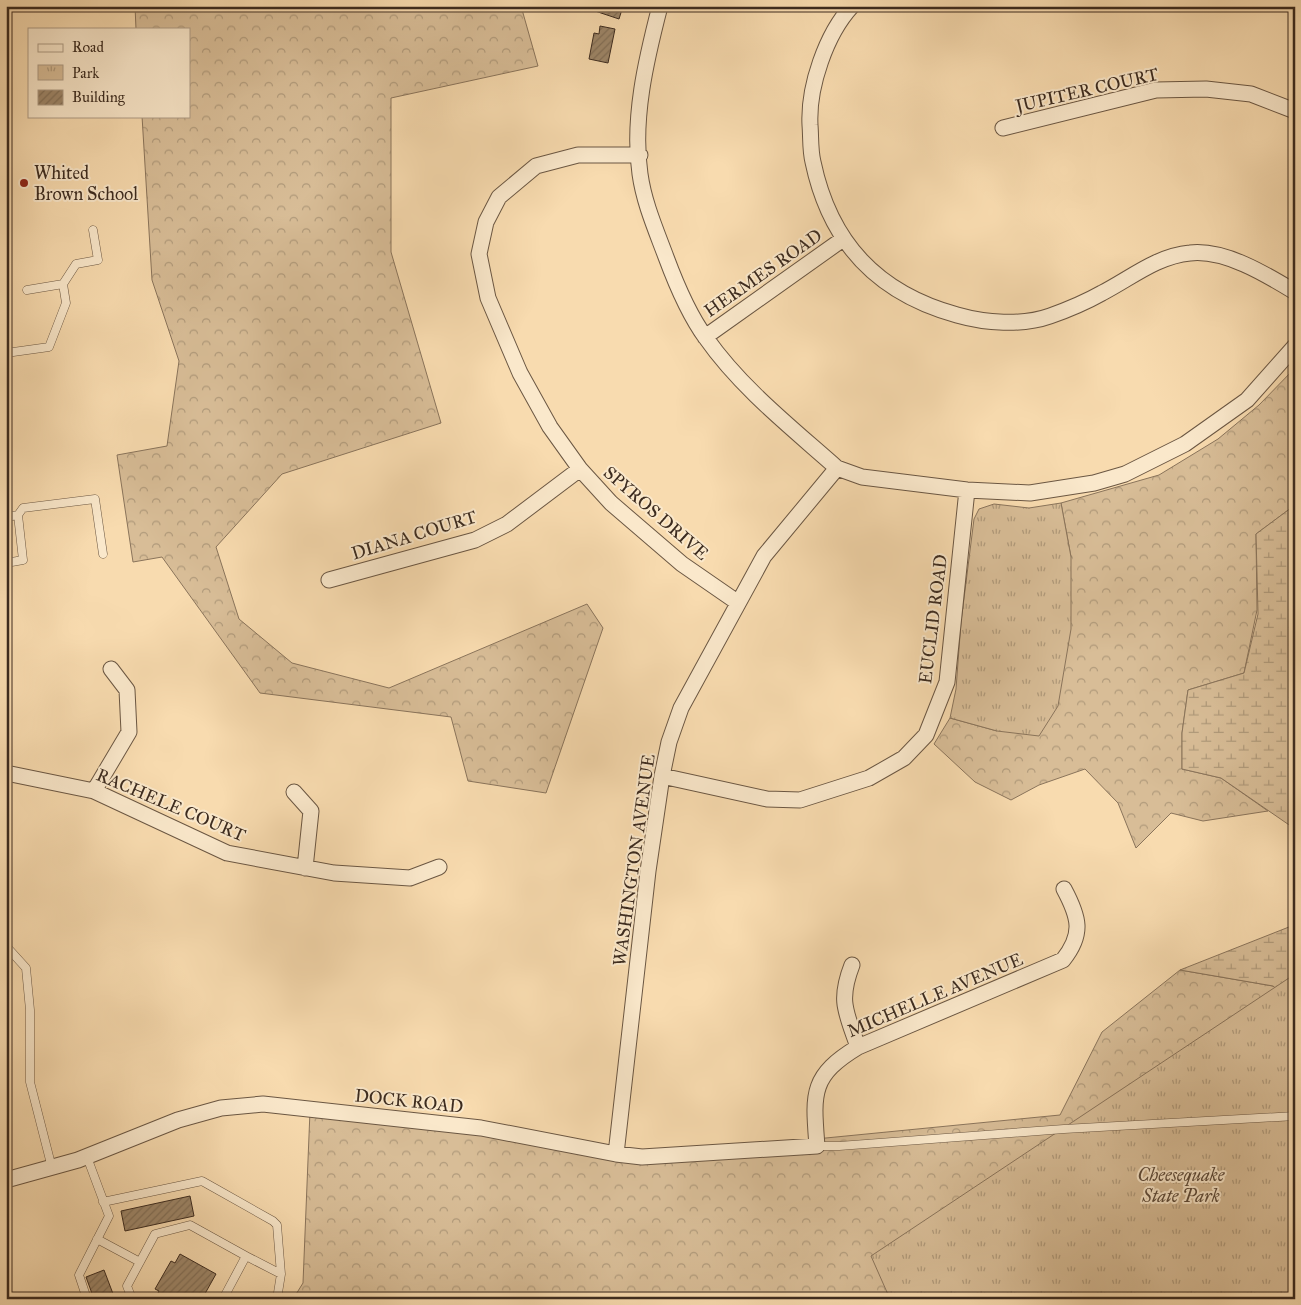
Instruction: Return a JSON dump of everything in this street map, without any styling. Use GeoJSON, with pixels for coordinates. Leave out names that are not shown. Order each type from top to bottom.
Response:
{"type":"FeatureCollection","features":[{"type":"Feature","properties":{"kind":"street"},"geometry":{"type":"LineString","coordinates":[[660,6],[645,67],[639,128],[640,174],[650,214],[675,281],[705,338],[739,378],[838,468],[862,477],[967,490],[1030,493],[1094,483],[1151,463],[1185,444],[1247,400],[1295,346]]}},
{"type":"Feature","properties":{"kind":"street"},"geometry":{"type":"LineString","coordinates":[[852,6],[846,13],[821,60],[809,107],[812,161],[823,201],[843,239],[865,266],[896,291],[928,307],[971,319],[1008,322],[1048,317],[1101,294],[1160,260],[1191,252],[1210,254],[1242,263],[1295,292]]}},
{"type":"Feature","properties":{"kind":"street","name":"JUPITER COURT"},"geometry":{"type":"LineString","coordinates":[[1003,128],[1156,90],[1206,89],[1251,94],[1295,111]]}},
{"type":"Feature","properties":{"kind":"street","name":"SPYROS DRIVE"},"geometry":{"type":"LineString","coordinates":[[640,155],[578,156],[536,166],[499,197],[486,222],[479,254],[488,298],[520,373],[550,427],[580,469],[611,503],[682,564],[738,602]]}},
{"type":"Feature","properties":{"kind":"street","name":"HERMES ROAD"},"geometry":{"type":"LineString","coordinates":[[705,338],[843,239]]}},
{"type":"Feature","properties":{"kind":"street","name":"WASHINGTON AVENUE"},"geometry":{"type":"LineString","coordinates":[[616,1154],[648,871],[662,776],[681,708],[764,556],[838,468]]}},
{"type":"Feature","properties":{"kind":"street","name":"DIANA COURT"},"geometry":{"type":"LineString","coordinates":[[329,580],[474,540],[507,524],[580,469]]}},
{"type":"Feature","properties":{"kind":"street","name":"EUCLID ROAD"},"geometry":{"type":"LineString","coordinates":[[662,776],[767,799],[800,800],[868,778],[904,758],[926,735],[947,682],[967,490]]}},
{"type":"Feature","properties":{"kind":"street"},"geometry":{"type":"LineString","coordinates":[[94,791],[129,732],[127,690],[111,669]]}},
{"type":"Feature","properties":{"kind":"street","name":"RACHELE COURT"},"geometry":{"type":"LineString","coordinates":[[6,773],[94,791],[227,853],[305,868],[410,878],[439,867]]}},
{"type":"Feature","properties":{"kind":"street"},"geometry":{"type":"LineString","coordinates":[[294,792],[311,811],[305,868]]}},
{"type":"Feature","properties":{"kind":"street","name":"MICHELLE AVENUE"},"geometry":{"type":"LineString","coordinates":[[817,1146],[814,1112],[816,1088],[822,1077],[840,1058],[858,1047],[1063,960],[1073,947],[1078,933],[1076,911],[1064,889]]}},
{"type":"Feature","properties":{"kind":"street"},"geometry":{"type":"LineString","coordinates":[[852,965],[845,983],[843,1003],[858,1047]]}},
{"type":"Feature","properties":{"kind":"street","name":"DOCK ROAD"},"geometry":{"type":"LineString","coordinates":[[6,1180],[87,1157],[178,1120],[221,1108],[263,1104],[481,1128],[616,1154],[660,1157],[817,1146]]}},
{"type":"Feature","properties":{"kind":"lane"},"geometry":{"type":"LineString","coordinates":[[6,354],[49,347],[66,302],[63,284],[76,264],[98,260],[94,230]]}},
{"type":"Feature","properties":{"kind":"lane"},"geometry":{"type":"LineString","coordinates":[[27,290],[63,284]]}},
{"type":"Feature","properties":{"kind":"lane"},"geometry":{"type":"LineString","coordinates":[[6,563],[24,560],[18,515],[23,508],[96,499],[103,554]]}},
{"type":"Feature","properties":{"kind":"lane"},"geometry":{"type":"LineString","coordinates":[[6,516],[18,515]]}},
{"type":"Feature","properties":{"kind":"lane"},"geometry":{"type":"LineString","coordinates":[[6,946],[26,968],[30,1010],[30,1082],[52,1168]]}},
{"type":"Feature","properties":{"kind":"lane"},"geometry":{"type":"LineString","coordinates":[[817,1146],[1295,1116]]}},
{"type":"Feature","properties":{"kind":"lane"},"geometry":{"type":"LineString","coordinates":[[87,1157],[109,1216],[79,1275],[87,1299]]}},
{"type":"Feature","properties":{"kind":"lane"},"geometry":{"type":"LineString","coordinates":[[103,1202],[202,1181],[273,1221],[279,1232],[280,1274],[277,1299]]}},
{"type":"Feature","properties":{"kind":"lane"},"geometry":{"type":"LineString","coordinates":[[132,1299],[127,1286],[154,1234],[190,1225],[280,1274]]}},
{"type":"Feature","properties":{"kind":"lane"},"geometry":{"type":"LineString","coordinates":[[97,1239],[140,1262]]}},
{"type":"Feature","properties":{"kind":"lane"},"geometry":{"type":"LineString","coordinates":[[223,1299],[246,1256]]}},
{"type":"Feature","properties":{"kind":"green space"},"geometry":{"type":"Polygon","coordinates":[[[135,6],[521,6],[538,66],[391,98],[391,252],[441,423],[282,474],[216,547],[239,619],[292,663],[389,688],[587,604],[603,628],[546,793],[468,781],[451,717],[260,693],[162,557],[133,562],[117,455],[167,446],[179,361],[152,280],[142,118],[190,118],[190,28],[136,28],[135,6]]]}},
{"type":"Feature","properties":{"kind":"green space"},"geometry":{"type":"Polygon","coordinates":[[[1295,368],[1295,505],[1256,534],[1257,610],[1244,673],[1188,690],[1182,733],[1182,769],[1221,778],[1268,811],[1203,821],[1171,813],[1136,848],[1118,803],[1085,769],[1039,785],[1011,800],[975,782],[934,744],[950,718],[997,731],[1071,557],[1061,503],[1159,475],[1218,439],[1259,405],[1295,368]]]}},
{"type":"Feature","properties":{"kind":"green space"},"geometry":{"type":"Polygon","coordinates":[[[1061,503],[1071,557],[1071,629],[1058,706],[1039,736],[997,731],[950,718],[956,689],[961,622],[974,519],[979,509],[994,504],[1029,508],[1061,503]]]}},
{"type":"Feature","properties":{"kind":"green space"},"geometry":{"type":"Polygon","coordinates":[[[1295,505],[1295,829],[1221,778],[1182,769],[1182,733],[1188,690],[1244,673],[1258,614],[1256,534],[1295,505]]]}},
{"type":"Feature","properties":{"kind":"green space"},"geometry":{"type":"Polygon","coordinates":[[[1295,923],[1295,1004],[1273,986],[1180,970],[1294,925],[1295,923]]]}},
{"type":"Feature","properties":{"kind":"green space"},"geometry":{"type":"Polygon","coordinates":[[[1180,970],[1273,986],[1295,1004],[1295,1299],[293,1299],[303,1283],[310,1111],[663,1154],[1060,1115],[1102,1032],[1180,970]]]}},
{"type":"Feature","properties":{"kind":"green space","name":"Cheesequake State Park"},"geometry":{"type":"Polygon","coordinates":[[[1295,974],[1295,1299],[890,1299],[871,1256],[1295,974]]]}},
{"type":"Feature","properties":{"kind":"building"},"geometry":{"type":"Polygon","coordinates":[[[596,6],[623,6],[619,19],[595,11],[596,6]]]}},
{"type":"Feature","properties":{"kind":"building"},"geometry":{"type":"Polygon","coordinates":[[[600,26],[615,29],[608,63],[589,59],[594,33],[599,34],[600,26]]]}},
{"type":"Feature","properties":{"kind":"building"},"geometry":{"type":"Polygon","coordinates":[[[190,1196],[194,1216],[125,1231],[121,1211],[190,1196]]]}},
{"type":"Feature","properties":{"kind":"building"},"geometry":{"type":"Polygon","coordinates":[[[180,1254],[216,1274],[202,1299],[155,1299],[159,1291],[155,1289],[171,1261],[175,1263],[180,1254]]]}},
{"type":"Feature","properties":{"kind":"building"},"geometry":{"type":"Polygon","coordinates":[[[104,1270],[115,1299],[94,1299],[86,1277],[104,1270]]]}},
{"type":"Feature","properties":{"kind":"place","name":"Whited Brown School"},"geometry":{"type":"Point","coordinates":[24,183]}}]}
